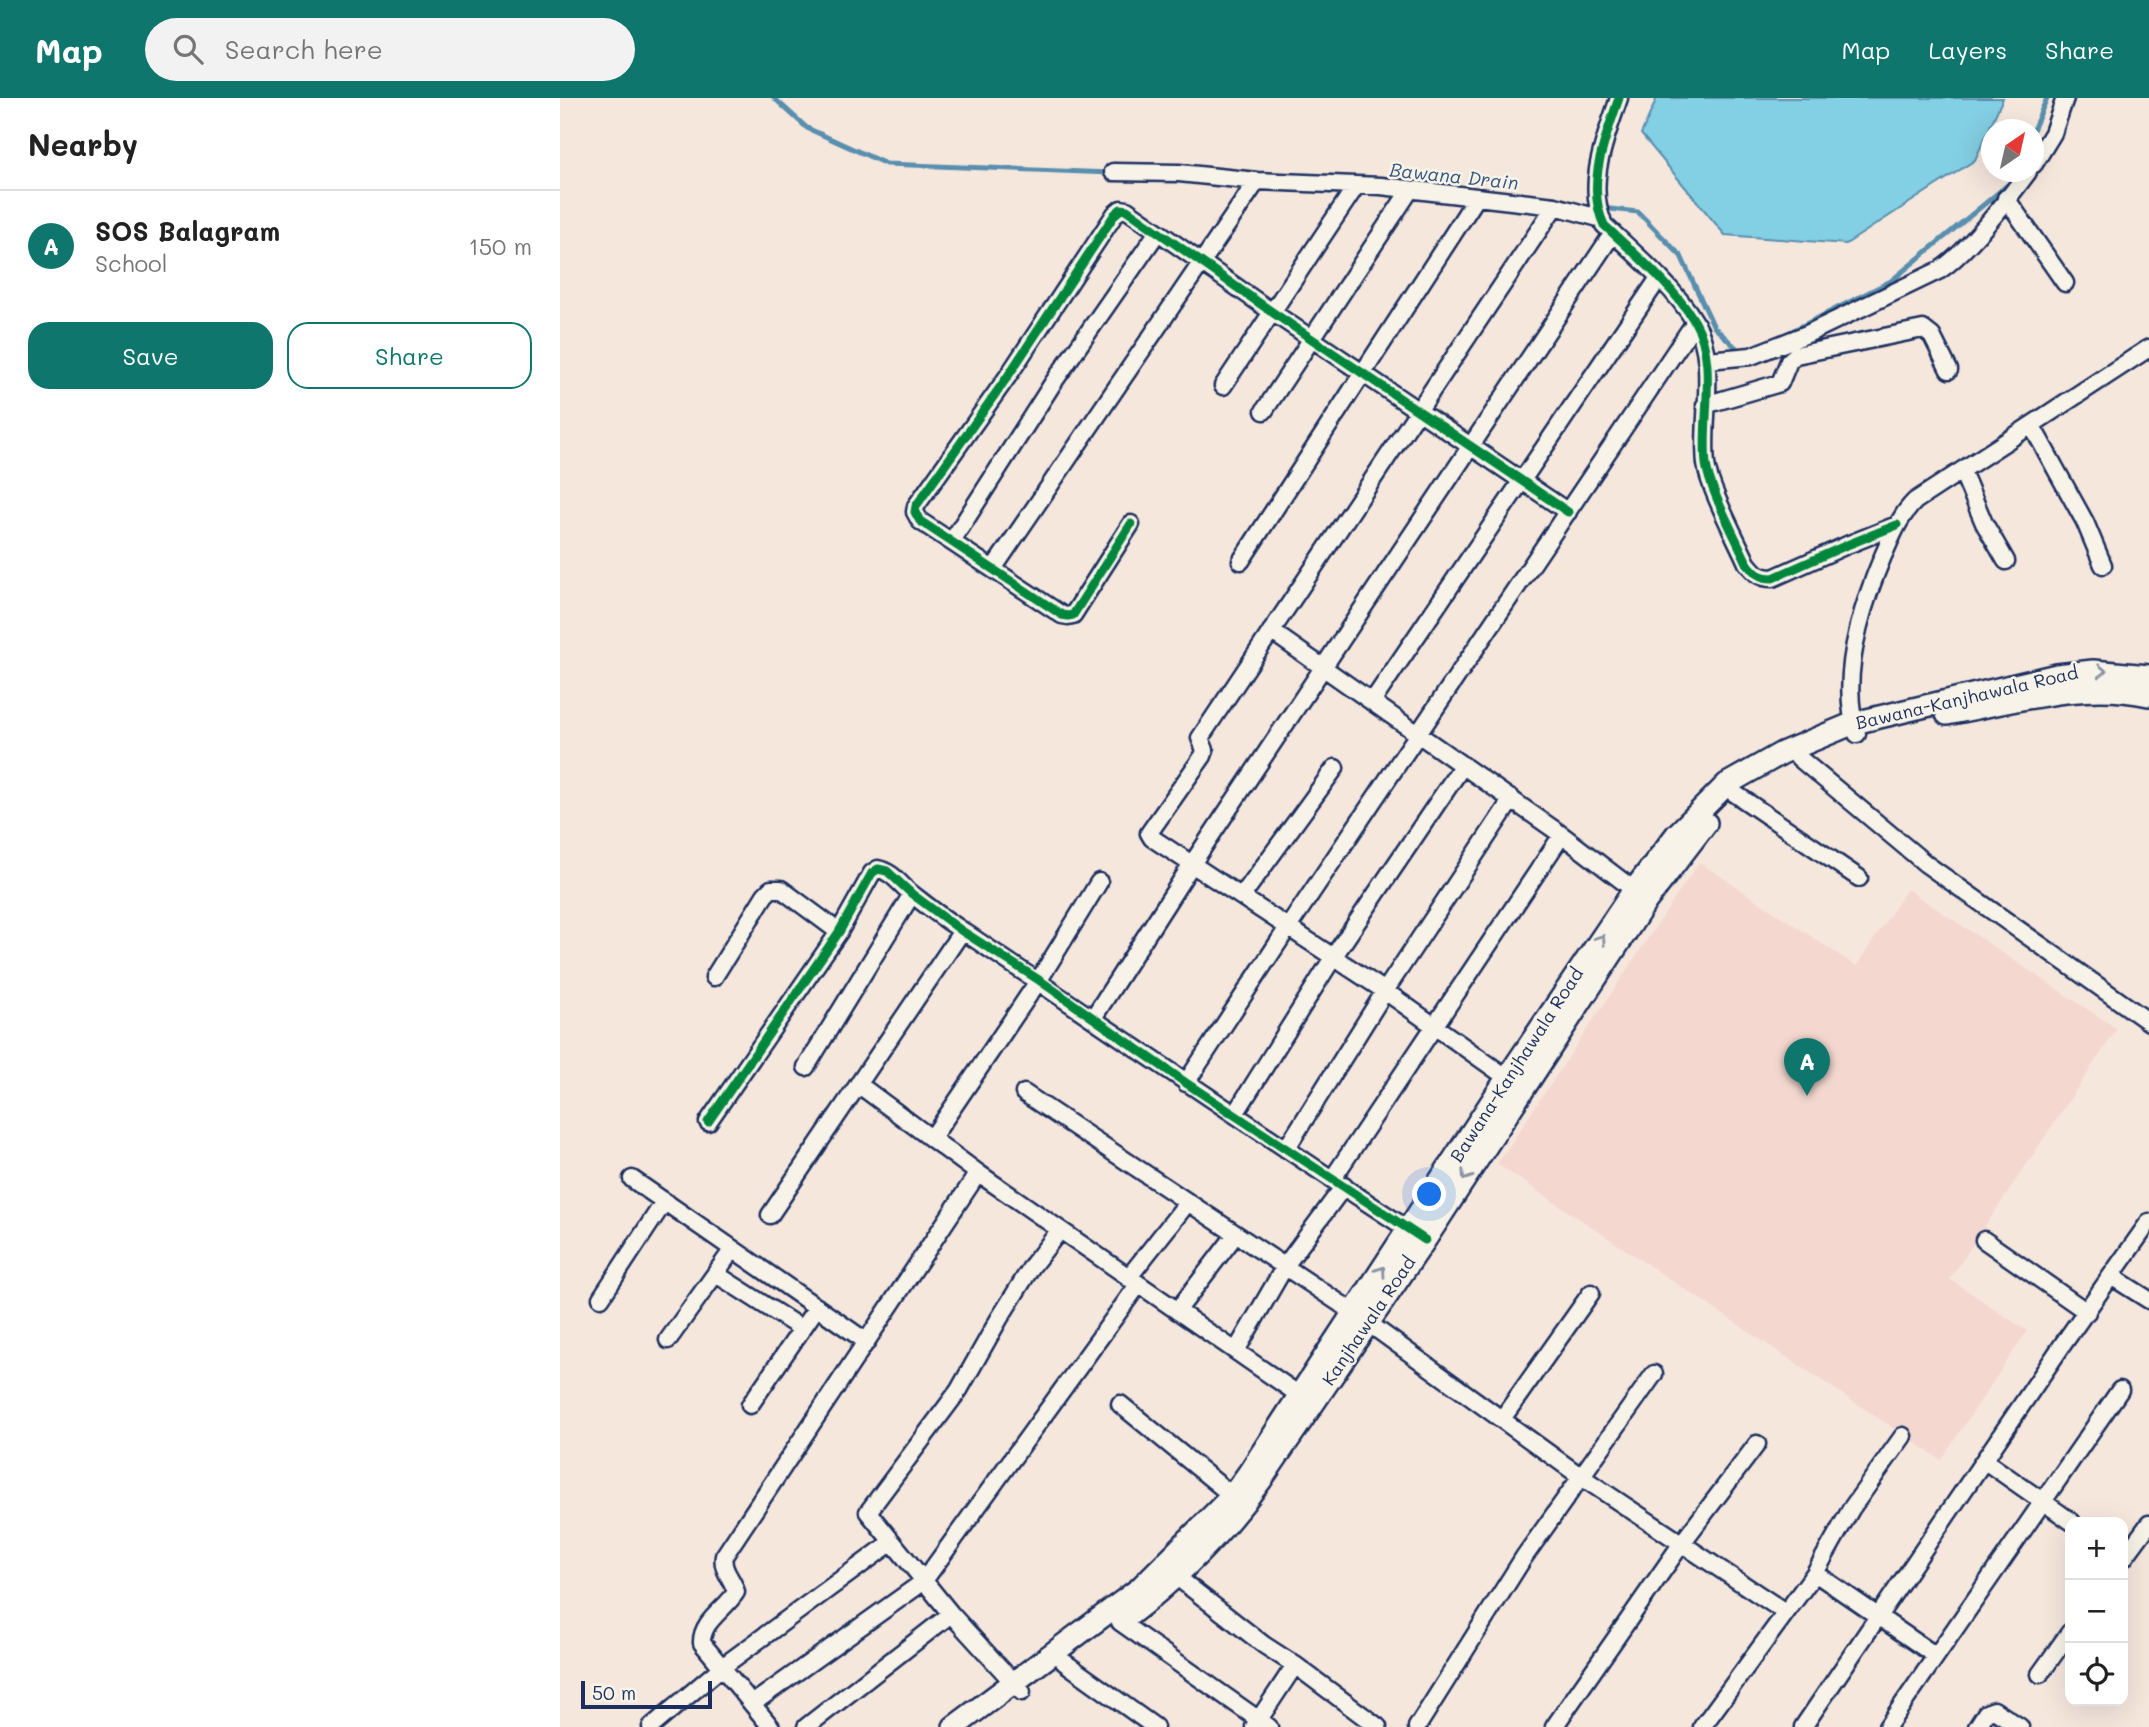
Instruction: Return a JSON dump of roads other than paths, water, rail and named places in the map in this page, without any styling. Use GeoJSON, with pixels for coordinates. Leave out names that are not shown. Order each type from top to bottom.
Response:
{"type":"FeatureCollection","features":[{"type":"Feature","properties":{"kind":"main road","name":"Bawana-Kanjhawala Road"},"geometry":{"type":"LineString","coordinates":[[954,1727],[1018,1687],[1139,1590],[1170,1571],[1237,1500],[1417,1235],[1640,895],[1676,835],[1731,788],[1795,753],[1856,728],[2057,675],[2093,671],[2149,676]]}},
{"type":"Feature","properties":{"kind":"main road"},"geometry":{"type":"LineString","coordinates":[[1856,728],[2060,693],[2096,689],[2149,695]]}},
{"type":"Feature","properties":{"kind":"main road"},"geometry":{"type":"LineString","coordinates":[[975,1727],[1018,1687],[1064,1662],[1120,1622],[1170,1571]]}},
{"type":"Feature","properties":{"kind":"street"},"geometry":{"type":"LineString","coordinates":[[1619,98],[1597,175],[1601,216],[1613,233],[1659,278],[1695,322],[1708,360],[1704,424],[1706,467],[1747,563],[1755,574],[1763,578],[1773,578],[1896,525]]}},
{"type":"Feature","properties":{"kind":"street"},"geometry":{"type":"LineString","coordinates":[[2044,148],[2053,133],[2066,98]]}},
{"type":"Feature","properties":{"kind":"street"},"geometry":{"type":"LineString","coordinates":[[1114,172],[1179,173],[1257,181],[1410,190],[1555,206],[1601,216]]}},
{"type":"Feature","properties":{"kind":"street"},"geometry":{"type":"LineString","coordinates":[[993,569],[1257,181]]}},
{"type":"Feature","properties":{"kind":"street"},"geometry":{"type":"LineString","coordinates":[[1708,360],[1751,356],[1872,304],[1940,270],[2020,182]]}},
{"type":"Feature","properties":{"kind":"street"},"geometry":{"type":"LineString","coordinates":[[1223,386],[1356,186]]}},
{"type":"Feature","properties":{"kind":"street"},"geometry":{"type":"LineString","coordinates":[[1264,411],[1410,190]]}},
{"type":"Feature","properties":{"kind":"street"},"geometry":{"type":"LineString","coordinates":[[1241,561],[1477,197]]}},
{"type":"Feature","properties":{"kind":"street"},"geometry":{"type":"LineString","coordinates":[[2007,198],[2065,283]]}},
{"type":"Feature","properties":{"kind":"street"},"geometry":{"type":"LineString","coordinates":[[1515,1083],[1334,956],[1152,838],[1149,833],[1203,757],[1205,750],[1200,738],[1555,206]]}},
{"type":"Feature","properties":{"kind":"street"},"geometry":{"type":"LineString","coordinates":[[1131,524],[1073,615],[1068,617],[920,521],[915,512],[916,506],[1121,209],[1127,210],[1272,313],[1568,512]]}},
{"type":"Feature","properties":{"kind":"street"},"geometry":{"type":"LineString","coordinates":[[952,541],[1053,383],[1157,233]]}},
{"type":"Feature","properties":{"kind":"street"},"geometry":{"type":"LineString","coordinates":[[1093,1018],[1192,864],[1613,233]]}},
{"type":"Feature","properties":{"kind":"street"},"geometry":{"type":"LineString","coordinates":[[1372,702],[1659,278]]}},
{"type":"Feature","properties":{"kind":"street"},"geometry":{"type":"LineString","coordinates":[[1186,1083],[1695,322]]}},
{"type":"Feature","properties":{"kind":"street"},"geometry":{"type":"LineString","coordinates":[[1705,405],[1780,383],[1789,361],[1796,355],[1883,335],[1923,329],[1929,332],[1949,370]]}},
{"type":"Feature","properties":{"kind":"street"},"geometry":{"type":"LineString","coordinates":[[1856,728],[1852,692],[1856,642],[1866,596],[1896,525],[1916,501],[2149,348]]}},
{"type":"Feature","properties":{"kind":"street"},"geometry":{"type":"LineString","coordinates":[[2032,426],[2085,522],[2102,565]]}},
{"type":"Feature","properties":{"kind":"street"},"geometry":{"type":"LineString","coordinates":[[1962,471],[1984,523],[2006,561]]}},
{"type":"Feature","properties":{"kind":"street"},"geometry":{"type":"LineString","coordinates":[[1271,631],[1512,799],[1640,895]]}},
{"type":"Feature","properties":{"kind":"street"},"geometry":{"type":"LineString","coordinates":[[1795,753],[1926,864],[2149,1022]]}},
{"type":"Feature","properties":{"kind":"street"},"geometry":{"type":"LineString","coordinates":[[1235,1114],[1334,956],[1463,765]]}},
{"type":"Feature","properties":{"kind":"street"},"geometry":{"type":"LineString","coordinates":[[1242,896],[1335,768]]}},
{"type":"Feature","properties":{"kind":"street"},"geometry":{"type":"LineString","coordinates":[[1731,788],[1859,878]]}},
{"type":"Feature","properties":{"kind":"street"},"geometry":{"type":"LineString","coordinates":[[1286,1149],[1385,991],[1512,799]]}},
{"type":"Feature","properties":{"kind":"street"},"geometry":{"type":"LineString","coordinates":[[1236,1352],[1285,1266],[1434,1026],[1562,835]]}},
{"type":"Feature","properties":{"kind":"street"},"geometry":{"type":"LineString","coordinates":[[708,1122],[839,932],[872,873],[878,869],[887,871],[912,894],[962,931],[1417,1235]]}},
{"type":"Feature","properties":{"kind":"street"},"geometry":{"type":"LineString","coordinates":[[932,1138],[1039,981],[1099,882]]}},
{"type":"Feature","properties":{"kind":"street"},"geometry":{"type":"LineString","coordinates":[[714,977],[771,889],[781,890],[839,932]]}},
{"type":"Feature","properties":{"kind":"street"},"geometry":{"type":"LineString","coordinates":[[806,1067],[912,894]]}},
{"type":"Feature","properties":{"kind":"street"},"geometry":{"type":"LineString","coordinates":[[770,1215],[962,931]]}},
{"type":"Feature","properties":{"kind":"street"},"geometry":{"type":"LineString","coordinates":[[858,1084],[978,1173],[1306,1400]]}},
{"type":"Feature","properties":{"kind":"street"},"geometry":{"type":"LineString","coordinates":[[1024,1093],[1361,1317],[1580,1476],[1785,1612]]}},
{"type":"Feature","properties":{"kind":"street"},"geometry":{"type":"LineString","coordinates":[[771,1727],[702,1643],[702,1635],[708,1624],[736,1592],[724,1568],[724,1556],[978,1173]]}},
{"type":"Feature","properties":{"kind":"street"},"geometry":{"type":"LineString","coordinates":[[632,1179],[867,1342]]}},
{"type":"Feature","properties":{"kind":"street"},"geometry":{"type":"LineString","coordinates":[[601,1298],[664,1202]]}},
{"type":"Feature","properties":{"kind":"street"},"geometry":{"type":"LineString","coordinates":[[752,1704],[923,1582],[1188,1202]]}},
{"type":"Feature","properties":{"kind":"street"},"geometry":{"type":"LineString","coordinates":[[1803,1727],[2149,1222]]}},
{"type":"Feature","properties":{"kind":"street"},"geometry":{"type":"LineString","coordinates":[[1018,1687],[923,1582],[870,1517],[870,1509],[959,1390],[1005,1308],[1032,1266],[1060,1230]]}},
{"type":"Feature","properties":{"kind":"street"},"geometry":{"type":"LineString","coordinates":[[1177,1311],[1236,1234]]}},
{"type":"Feature","properties":{"kind":"street"},"geometry":{"type":"LineString","coordinates":[[1984,1240],[2087,1312]]}},
{"type":"Feature","properties":{"kind":"street"},"geometry":{"type":"LineString","coordinates":[[668,1340],[733,1249]]}},
{"type":"Feature","properties":{"kind":"street"},"geometry":{"type":"LineString","coordinates":[[716,1273],[802,1329]]}},
{"type":"Feature","properties":{"kind":"street"},"geometry":{"type":"LineString","coordinates":[[2111,1276],[2149,1300]]}},
{"type":"Feature","properties":{"kind":"street"},"geometry":{"type":"LineString","coordinates":[[1502,1419],[1591,1293]]}},
{"type":"Feature","properties":{"kind":"street"},"geometry":{"type":"LineString","coordinates":[[750,1405],[817,1307]]}},
{"type":"Feature","properties":{"kind":"street"},"geometry":{"type":"LineString","coordinates":[[1417,1727],[1524,1557],[1654,1374]]}},
{"type":"Feature","properties":{"kind":"street"},"geometry":{"type":"LineString","coordinates":[[1887,1727],[2120,1391]]}},
{"type":"Feature","properties":{"kind":"street"},"geometry":{"type":"LineString","coordinates":[[1120,1404],[1237,1500]]}},
{"type":"Feature","properties":{"kind":"street"},"geometry":{"type":"LineString","coordinates":[[1702,1727],[1815,1573],[1851,1509],[1903,1436]]}},
{"type":"Feature","properties":{"kind":"street"},"geometry":{"type":"LineString","coordinates":[[1554,1727],[1682,1543],[1757,1444]]}},
{"type":"Feature","properties":{"kind":"street"},"geometry":{"type":"LineString","coordinates":[[1985,1461],[2065,1517]]}},
{"type":"Feature","properties":{"kind":"street"},"geometry":{"type":"LineString","coordinates":[[2128,1553],[2148,1527]]}},
{"type":"Feature","properties":{"kind":"street"},"geometry":{"type":"LineString","coordinates":[[650,1727],[722,1667],[892,1542]]}},
{"type":"Feature","properties":{"kind":"street"},"geometry":{"type":"LineString","coordinates":[[1170,1571],[1264,1645],[1378,1727]]}},
{"type":"Feature","properties":{"kind":"street"},"geometry":{"type":"LineString","coordinates":[[1815,1573],[1936,1656]]}},
{"type":"Feature","properties":{"kind":"street"},"geometry":{"type":"LineString","coordinates":[[806,1727],[951,1614]]}},
{"type":"Feature","properties":{"kind":"street"},"geometry":{"type":"LineString","coordinates":[[1120,1622],[1260,1725],[1295,1665]]}},
{"type":"Feature","properties":{"kind":"street"},"geometry":{"type":"LineString","coordinates":[[2040,1674],[2065,1639]]}},
{"type":"Feature","properties":{"kind":"street"},"geometry":{"type":"LineString","coordinates":[[1064,1662],[1155,1727]]}},
{"type":"Feature","properties":{"kind":"street"},"geometry":{"type":"LineString","coordinates":[[1977,1727],[1986,1713],[1994,1710],[2020,1727]]}},
{"type":"Feature","properties":{"kind":"water"},"geometry":{"type":"Polygon","coordinates":[[[1657,98],[2003,98],[1994,119],[1981,119],[1981,147],[1975,160],[1846,244],[1725,235],[1641,134],[1657,98]]]}},
{"type":"Feature","properties":{"kind":"waterway","name":"Bawana Drain"},"geometry":{"type":"LineString","coordinates":[[774,98],[807,128],[886,164],[1111,173]]}},
{"type":"Feature","properties":{"kind":"waterway","name":"Bawana Drain"},"geometry":{"type":"LineString","coordinates":[[2038,119],[2047,98]]}},
{"type":"Feature","properties":{"kind":"waterway","name":"Bawana Drain"},"geometry":{"type":"LineString","coordinates":[[1782,336],[1891,281],[2010,182]]}},
{"type":"Feature","properties":{"kind":"waterway","name":"Bawana Drain"},"geometry":{"type":"LineString","coordinates":[[1582,206],[1638,212],[1681,256],[1714,327],[1743,354]]}},
{"type":"Feature","properties":{"kind":"place","name":"SOS Balagram"},"geometry":{"type":"Point","coordinates":[1807,1096]}}]}
